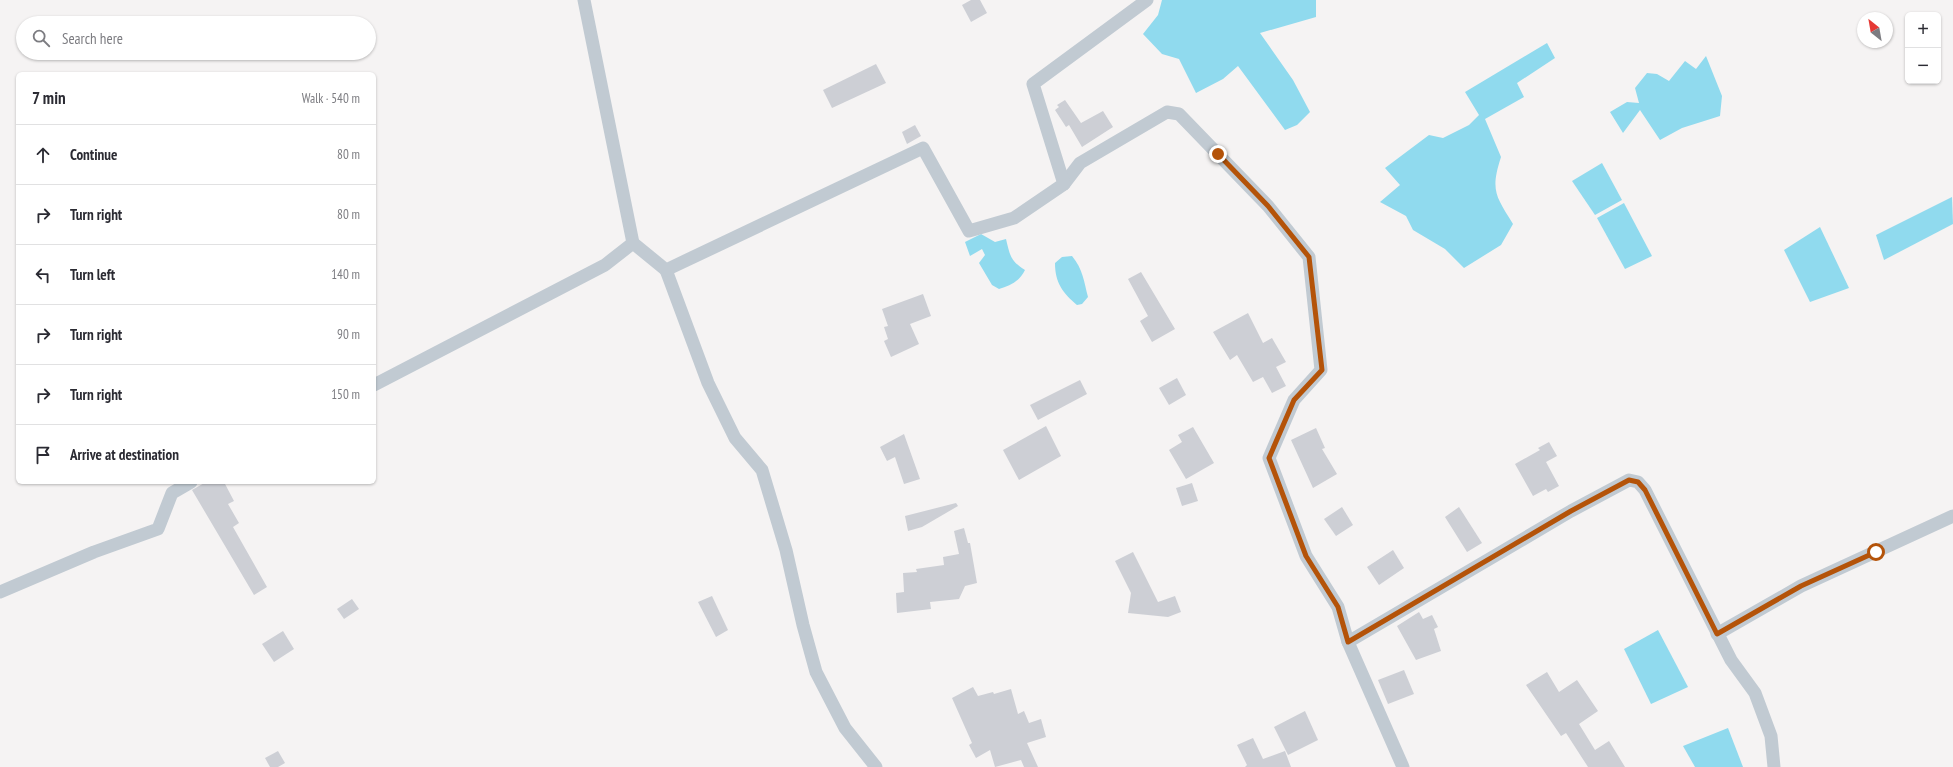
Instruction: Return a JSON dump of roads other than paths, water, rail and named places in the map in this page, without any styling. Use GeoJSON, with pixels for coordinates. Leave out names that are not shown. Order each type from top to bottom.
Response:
{"type":"FeatureCollection","features":[{"type":"Feature","properties":{"kind":"street"},"geometry":{"type":"LineString","coordinates":[[584,0],[634,243],[666,270],[708,383],[735,438],[762,470],[786,550],[801,618],[816,672],[845,728],[876,767]]}},
{"type":"Feature","properties":{"kind":"street"},"geometry":{"type":"LineString","coordinates":[[1064,184],[1033,84],[1147,0]]}},
{"type":"Feature","properties":{"kind":"street"},"geometry":{"type":"LineString","coordinates":[[666,270],[923,148],[968,231],[1014,218],[1064,184],[1080,164],[1167,112],[1179,114],[1268,206],[1309,257],[1322,370],[1294,400],[1269,458],[1306,556],[1338,607],[1348,642],[1403,767]]}},
{"type":"Feature","properties":{"kind":"street"},"geometry":{"type":"LineString","coordinates":[[376,384],[605,265],[634,243]]}},
{"type":"Feature","properties":{"kind":"street"},"geometry":{"type":"LineString","coordinates":[[1348,642],[1571,511],[1629,480],[1638,482],[1645,490],[1731,660],[1755,693],[1771,736],[1774,767]]}},
{"type":"Feature","properties":{"kind":"street"},"geometry":{"type":"LineString","coordinates":[[0,592],[94,552],[158,529],[172,494],[188,484]]}},
{"type":"Feature","properties":{"kind":"street"},"geometry":{"type":"LineString","coordinates":[[1717,634],[1801,586],[1953,516]]}},
{"type":"Feature","properties":{"kind":"water"},"geometry":{"type":"Polygon","coordinates":[[[1162,0],[1316,0],[1316,17],[1260,33],[1293,80],[1310,112],[1297,125],[1285,130],[1238,66],[1223,79],[1196,93],[1179,59],[1162,54],[1143,34],[1158,15],[1162,0]]]}},
{"type":"Feature","properties":{"kind":"water"},"geometry":{"type":"Polygon","coordinates":[[[1547,43],[1555,58],[1517,83],[1524,97],[1485,119],[1501,157],[1496,178],[1496,193],[1513,224],[1501,245],[1464,268],[1445,249],[1413,230],[1406,216],[1380,202],[1400,185],[1385,168],[1429,135],[1443,138],[1469,125],[1479,115],[1465,92],[1547,43]]]}},
{"type":"Feature","properties":{"kind":"water"},"geometry":{"type":"Polygon","coordinates":[[[1706,56],[1722,96],[1720,116],[1682,128],[1660,140],[1640,110],[1623,133],[1610,112],[1627,102],[1639,103],[1635,88],[1647,73],[1657,74],[1669,81],[1685,61],[1696,69],[1706,56]]]}},
{"type":"Feature","properties":{"kind":"water"},"geometry":{"type":"Polygon","coordinates":[[[1602,163],[1622,200],[1595,215],[1572,181],[1602,163]]]}},
{"type":"Feature","properties":{"kind":"water"},"geometry":{"type":"Polygon","coordinates":[[[1952,197],[1953,224],[1884,260],[1876,235],[1952,197]]]}},
{"type":"Feature","properties":{"kind":"water"},"geometry":{"type":"Polygon","coordinates":[[[1624,203],[1652,256],[1625,269],[1597,218],[1624,203]]]}},
{"type":"Feature","properties":{"kind":"water"},"geometry":{"type":"Polygon","coordinates":[[[1820,227],[1849,288],[1810,302],[1784,250],[1820,227]]]}},
{"type":"Feature","properties":{"kind":"water"},"geometry":{"type":"Polygon","coordinates":[[[981,234],[995,242],[1006,239],[1011,257],[1016,264],[1025,270],[1023,274],[1014,282],[999,289],[992,285],[979,263],[985,255],[982,249],[970,256],[965,242],[981,234]]]}},
{"type":"Feature","properties":{"kind":"water"},"geometry":{"type":"Polygon","coordinates":[[[1072,256],[1081,271],[1088,297],[1082,304],[1077,305],[1064,292],[1058,282],[1055,270],[1055,263],[1062,257],[1072,256]]]}},
{"type":"Feature","properties":{"kind":"water"},"geometry":{"type":"Polygon","coordinates":[[[1658,630],[1688,687],[1651,704],[1624,649],[1658,630]]]}},
{"type":"Feature","properties":{"kind":"water"},"geometry":{"type":"Polygon","coordinates":[[[1728,728],[1743,767],[1695,767],[1683,746],[1728,728]]]}}]}
